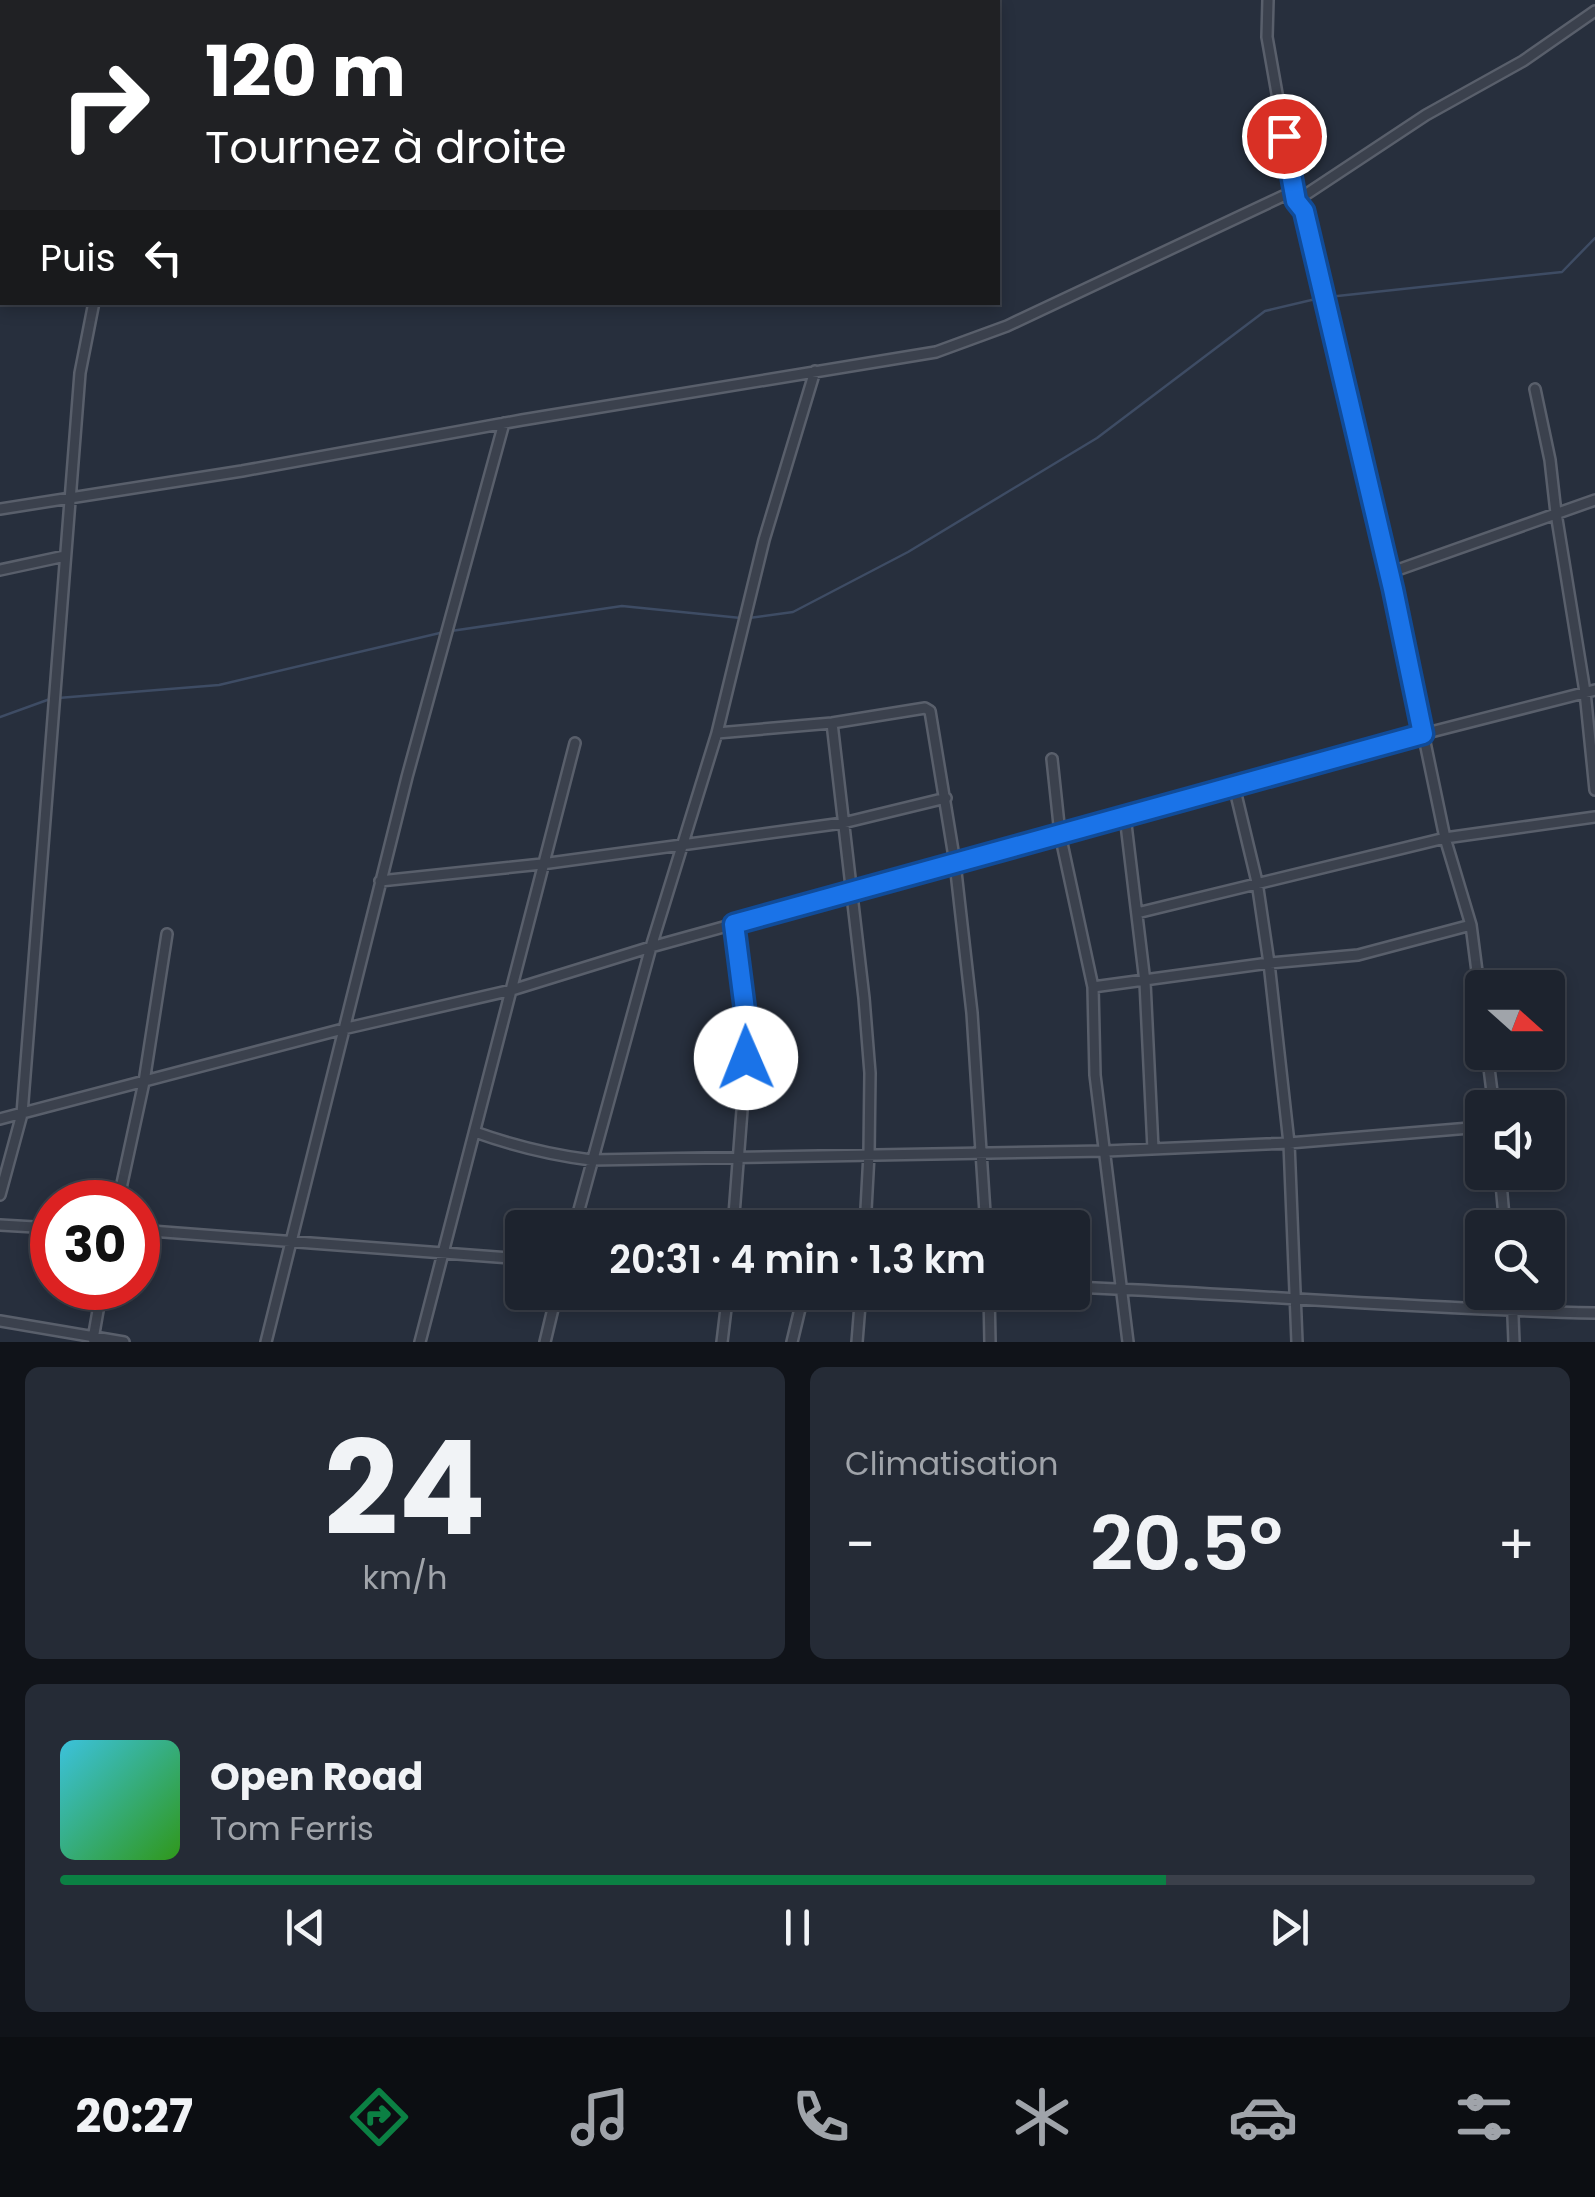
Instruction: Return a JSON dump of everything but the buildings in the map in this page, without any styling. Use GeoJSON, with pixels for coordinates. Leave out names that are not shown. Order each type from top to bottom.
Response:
{"type":"FeatureCollection","features":[{"type":"Feature","properties":{"kind":"street"},"geometry":{"type":"LineString","coordinates":[[1268,0],[1267,37],[1296,201],[1304,211],[1389,572],[1445,838],[1471,925],[1477,970]]}},
{"type":"Feature","properties":{"kind":"street"},"geometry":{"type":"LineString","coordinates":[[1296,201],[1426,115],[1523,61],[1595,10]]}},
{"type":"Feature","properties":{"kind":"street"},"geometry":{"type":"LineString","coordinates":[[0,510],[936,352],[1008,326],[1283,196],[1296,201]]}},
{"type":"Feature","properties":{"kind":"street"},"geometry":{"type":"LineString","coordinates":[[0,1195],[22,1114],[80,372],[93,305]]}},
{"type":"Feature","properties":{"kind":"street"},"geometry":{"type":"LineString","coordinates":[[578,1210],[651,946],[717,733],[764,540],[815,371]]}},
{"type":"Feature","properties":{"kind":"street"},"geometry":{"type":"LineString","coordinates":[[1535,389],[1590,691],[1595,790]]}},
{"type":"Feature","properties":{"kind":"street"},"geometry":{"type":"LineString","coordinates":[[266,1342],[406,777],[504,423]]}},
{"type":"Feature","properties":{"kind":"street"},"geometry":{"type":"LineString","coordinates":[[1389,572],[1595,500]]}},
{"type":"Feature","properties":{"kind":"street"},"geometry":{"type":"LineString","coordinates":[[0,570],[64,556]]}},
{"type":"Feature","properties":{"kind":"street"},"geometry":{"type":"LineString","coordinates":[[0,1119],[343,1029],[512,990],[651,946],[1590,691]]}},
{"type":"Feature","properties":{"kind":"street"},"geometry":{"type":"LineString","coordinates":[[717,733],[832,723],[928,708],[930,711],[946,798],[972,1013],[985,1210]]}},
{"type":"Feature","properties":{"kind":"street"},"geometry":{"type":"LineString","coordinates":[[832,723],[870,1073],[866,1210]]}},
{"type":"Feature","properties":{"kind":"street"},"geometry":{"type":"LineString","coordinates":[[420,1342],[575,742]]}},
{"type":"Feature","properties":{"kind":"street"},"geometry":{"type":"LineString","coordinates":[[1052,758],[1060,834],[1093,987],[1095,1075],[1128,1342]]}},
{"type":"Feature","properties":{"kind":"street"},"geometry":{"type":"LineString","coordinates":[[1234,786],[1256,882],[1290,1143],[1296,1342]]}},
{"type":"Feature","properties":{"kind":"street"},"geometry":{"type":"LineString","coordinates":[[380,881],[842,824],[946,798]]}},
{"type":"Feature","properties":{"kind":"street"},"geometry":{"type":"LineString","coordinates":[[1125,816],[1145,982],[1153,1149]]}},
{"type":"Feature","properties":{"kind":"street"},"geometry":{"type":"LineString","coordinates":[[1137,912],[1445,838],[1595,817]]}},
{"type":"Feature","properties":{"kind":"street"},"geometry":{"type":"LineString","coordinates":[[734,924],[746,1026],[734,1210]]}},
{"type":"Feature","properties":{"kind":"street"},"geometry":{"type":"LineString","coordinates":[[1093,987],[1358,954],[1471,925]]}},
{"type":"Feature","properties":{"kind":"street"},"geometry":{"type":"LineString","coordinates":[[123,1180],[144,1082],[167,934]]}},
{"type":"Feature","properties":{"kind":"street"},"geometry":{"type":"LineString","coordinates":[[476,1132],[526,1149],[591,1160],[1106,1151],[1290,1143],[1465,1128]]}},
{"type":"Feature","properties":{"kind":"street"},"geometry":{"type":"LineString","coordinates":[[0,1225],[30,1227]]}},
{"type":"Feature","properties":{"kind":"street"},"geometry":{"type":"LineString","coordinates":[[160,1232],[505,1258]]}},
{"type":"Feature","properties":{"kind":"street"},"geometry":{"type":"LineString","coordinates":[[1090,1288],[1595,1314]]}},
{"type":"Feature","properties":{"kind":"street"},"geometry":{"type":"LineString","coordinates":[[93,1340],[98,1310]]}},
{"type":"Feature","properties":{"kind":"street"},"geometry":{"type":"LineString","coordinates":[[544,1342],[552,1310]]}},
{"type":"Feature","properties":{"kind":"street"},"geometry":{"type":"LineString","coordinates":[[722,1342],[726,1310]]}},
{"type":"Feature","properties":{"kind":"street"},"geometry":{"type":"LineString","coordinates":[[792,1342],[800,1310]]}},
{"type":"Feature","properties":{"kind":"street"},"geometry":{"type":"LineString","coordinates":[[858,1342],[860,1310]]}},
{"type":"Feature","properties":{"kind":"street"},"geometry":{"type":"LineString","coordinates":[[989,1310],[990,1342]]}},
{"type":"Feature","properties":{"kind":"street"},"geometry":{"type":"LineString","coordinates":[[1514,1312],[1514,1342]]}},
{"type":"Feature","properties":{"kind":"street"},"geometry":{"type":"LineString","coordinates":[[0,1320],[93,1340],[124,1342]]}},
{"type":"Feature","properties":{"kind":"waterway"},"geometry":{"type":"LineString","coordinates":[[1328,297],[1562,272],[1595,238]]}},
{"type":"Feature","properties":{"kind":"waterway"},"geometry":{"type":"LineString","coordinates":[[749,618],[793,612],[908,552],[1097,438],[1265,311],[1320,298]]}},
{"type":"Feature","properties":{"kind":"waterway"},"geometry":{"type":"LineString","coordinates":[[451,631],[622,606],[741,618]]}},
{"type":"Feature","properties":{"kind":"waterway"},"geometry":{"type":"LineString","coordinates":[[58,698],[219,685],[444,632]]}},
{"type":"Feature","properties":{"kind":"waterway"},"geometry":{"type":"LineString","coordinates":[[0,717],[50,699]]}},
{"type":"Feature","properties":{"kind":"route"},"geometry":{"type":"LineString","coordinates":[[746,1058],[745,1010],[734,924],[1423,734],[1393,589],[1304,211],[1296,201],[1284,136]]}}]}
